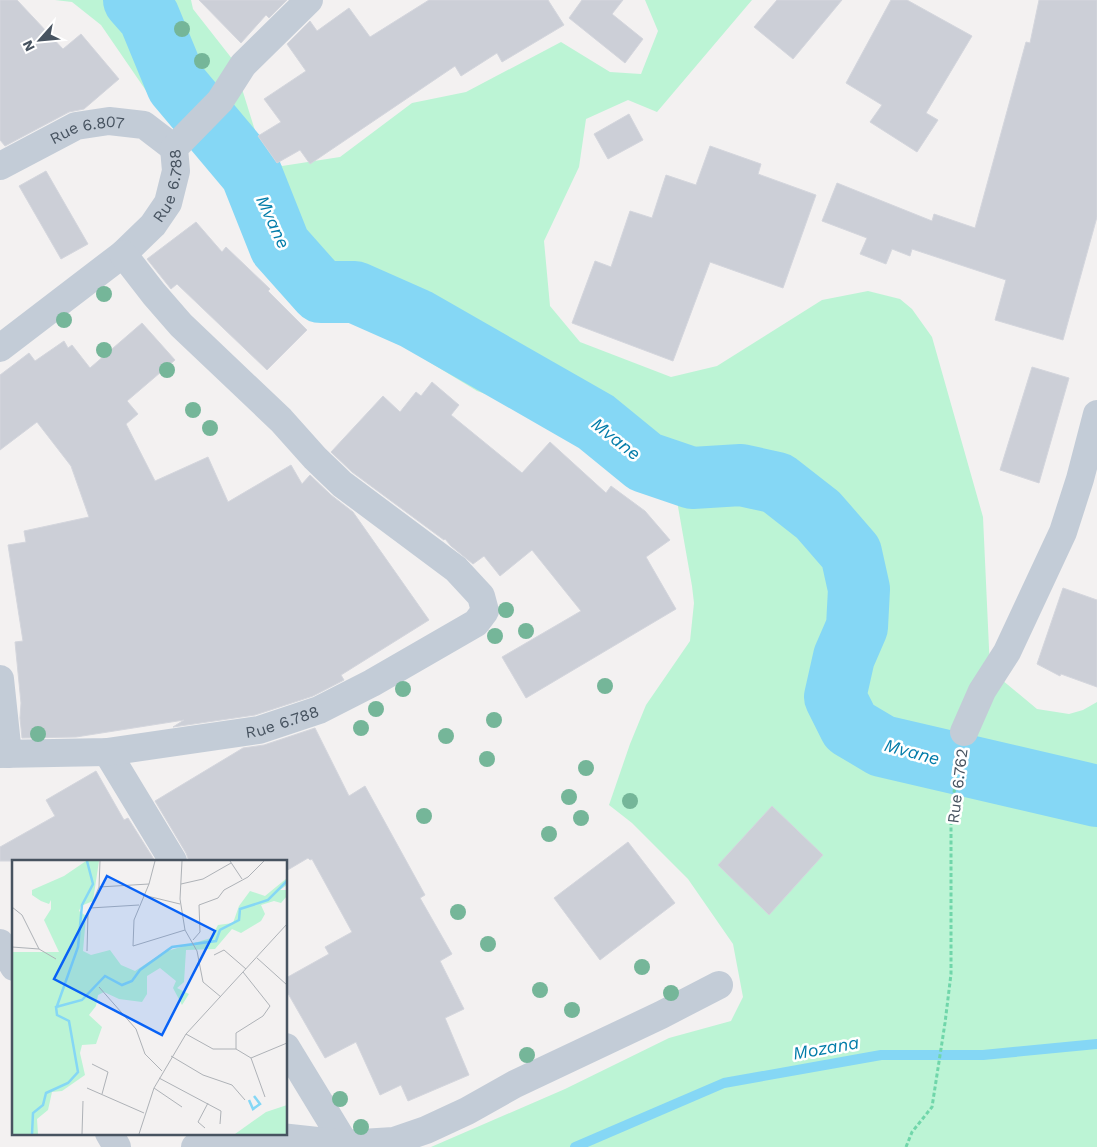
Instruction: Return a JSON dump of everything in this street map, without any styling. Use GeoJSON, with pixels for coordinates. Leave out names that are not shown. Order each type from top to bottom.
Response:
{"type":"FeatureCollection","features":[{"type":"Feature","properties":{"kind":"street","name":"Rue 6.788"},"geometry":{"type":"LineString","coordinates":[[0,348],[123,254],[153,225],[168,203],[182,139],[220,101],[243,65],[309,0]]}},
{"type":"Feature","properties":{"kind":"street","name":"Rue 6.807"},"geometry":{"type":"LineString","coordinates":[[0,166],[76,126],[109,120],[144,126],[182,139]]}},
{"type":"Feature","properties":{"kind":"street","name":"Rue 6.788"},"geometry":{"type":"LineString","coordinates":[[4,754],[108,752],[259,730],[319,710],[372,683],[476,623],[485,611],[481,596],[456,569],[342,484],[315,458],[281,420],[181,325],[123,254]]}},
{"type":"Feature","properties":{"kind":"street","name":"Rue 6.762"},"geometry":{"type":"LineString","coordinates":[[964,732],[982,691],[1007,652],[1063,532],[1080,480],[1097,414]]}},
{"type":"Feature","properties":{"kind":"street"},"geometry":{"type":"LineString","coordinates":[[0,678],[4,754]]}},
{"type":"Feature","properties":{"kind":"street"},"geometry":{"type":"LineString","coordinates":[[108,752],[172,860]]}},
{"type":"Feature","properties":{"kind":"street"},"geometry":{"type":"LineString","coordinates":[[0,943],[12,964]]}},
{"type":"Feature","properties":{"kind":"street"},"geometry":{"type":"LineString","coordinates":[[195,1147],[253,1134],[345,1144],[394,1141],[426,1130],[466,1111],[515,1084],[719,985]]}},
{"type":"Feature","properties":{"kind":"street"},"geometry":{"type":"LineString","coordinates":[[288,1050],[345,1144]]}},
{"type":"Feature","properties":{"kind":"street"},"geometry":{"type":"LineString","coordinates":[[110,1134],[117,1147]]}},
{"type":"Feature","properties":{"kind":"path","name":"Rue 6.762"},"geometry":{"type":"LineString","coordinates":[[906,1147],[912,1132],[932,1107],[951,974],[951,824],[955,770],[964,732]]}},
{"type":"Feature","properties":{"kind":"green space"},"geometry":{"type":"Polygon","coordinates":[[[55,0],[191,0],[193,9],[233,60],[257,137],[282,166],[340,157],[412,103],[466,92],[561,42],[610,72],[641,74],[658,31],[645,0],[752,0],[657,112],[628,100],[586,119],[579,167],[544,241],[550,306],[580,342],[671,377],[717,366],[822,300],[868,291],[900,299],[912,309],[932,337],[983,517],[990,670],[1037,709],[1069,714],[1083,710],[1097,702],[1097,1147],[431,1147],[565,1089],[669,1038],[731,1021],[743,997],[733,944],[688,879],[632,823],[609,805],[646,705],[690,641],[694,603],[677,501],[624,477],[565,422],[477,391],[398,343],[368,315],[346,279],[268,223],[223,177],[202,150],[213,129],[194,103],[170,111],[149,95],[101,25],[72,2],[55,0]]]}},
{"type":"Feature","properties":{"kind":"building"},"geometry":{"type":"Polygon","coordinates":[[[0,0],[17,0],[63,49],[81,34],[119,79],[84,109],[69,112],[5,146],[0,140],[0,0]]]}},
{"type":"Feature","properties":{"kind":"building"},"geometry":{"type":"Polygon","coordinates":[[[199,0],[287,0],[269,18],[266,15],[241,43],[199,0]]]}},
{"type":"Feature","properties":{"kind":"building"},"geometry":{"type":"Polygon","coordinates":[[[429,0],[548,0],[564,25],[502,62],[497,53],[461,76],[455,66],[310,164],[300,150],[277,163],[258,136],[281,122],[264,99],[306,71],[287,44],[310,21],[317,31],[349,8],[370,37],[429,0]]]}},
{"type":"Feature","properties":{"kind":"building"},"geometry":{"type":"Polygon","coordinates":[[[582,0],[623,0],[612,14],[643,39],[625,63],[569,18],[582,0]]]}},
{"type":"Feature","properties":{"kind":"building"},"geometry":{"type":"Polygon","coordinates":[[[777,0],[842,0],[793,59],[754,27],[777,0]]]}},
{"type":"Feature","properties":{"kind":"building"},"geometry":{"type":"Polygon","coordinates":[[[891,0],[907,0],[972,36],[926,113],[938,120],[917,152],[870,122],[882,105],[846,83],[891,0]]]}},
{"type":"Feature","properties":{"kind":"building"},"geometry":{"type":"Polygon","coordinates":[[[1039,0],[1097,0],[1097,217],[1063,340],[995,320],[1006,280],[912,249],[910,256],[892,249],[886,264],[860,254],[867,238],[822,221],[837,183],[932,221],[934,214],[975,228],[1026,42],[1030,43],[1039,0]]]}},
{"type":"Feature","properties":{"kind":"building"},"geometry":{"type":"Polygon","coordinates":[[[629,114],[643,140],[608,159],[594,134],[629,114]]]}},
{"type":"Feature","properties":{"kind":"building"},"geometry":{"type":"Polygon","coordinates":[[[710,146],[761,164],[758,174],[816,195],[783,288],[710,262],[673,361],[572,323],[595,261],[611,267],[630,211],[652,218],[666,175],[696,185],[710,146]]]}},
{"type":"Feature","properties":{"kind":"building"},"geometry":{"type":"Polygon","coordinates":[[[46,171],[88,244],[61,259],[19,186],[46,171]]]}},
{"type":"Feature","properties":{"kind":"building"},"geometry":{"type":"Polygon","coordinates":[[[196,222],[222,252],[226,247],[270,289],[268,291],[307,330],[267,370],[177,284],[171,289],[147,259],[196,222]]]}},
{"type":"Feature","properties":{"kind":"building"},"geometry":{"type":"Polygon","coordinates":[[[142,323],[175,360],[127,401],[138,414],[126,424],[155,481],[208,457],[228,502],[291,465],[302,484],[310,475],[353,512],[429,620],[341,675],[344,680],[313,696],[255,715],[173,727],[184,720],[76,737],[22,738],[21,703],[15,642],[23,641],[8,545],[26,542],[24,531],[89,517],[71,466],[37,422],[0,450],[0,375],[29,353],[35,361],[64,341],[68,348],[72,345],[90,368],[142,323]]]}},
{"type":"Feature","properties":{"kind":"building"},"geometry":{"type":"Polygon","coordinates":[[[1032,367],[1069,378],[1039,483],[1000,470],[1032,367]]]}},
{"type":"Feature","properties":{"kind":"building"},"geometry":{"type":"Polygon","coordinates":[[[432,382],[459,405],[451,415],[522,473],[550,442],[606,493],[611,486],[645,511],[670,540],[646,557],[676,609],[526,698],[502,657],[581,611],[532,550],[500,576],[484,556],[473,564],[445,539],[352,472],[331,452],[383,396],[400,412],[416,392],[421,396],[432,382]]]}},
{"type":"Feature","properties":{"kind":"building"},"geometry":{"type":"Polygon","coordinates":[[[1063,588],[1097,600],[1097,687],[1061,674],[1060,676],[1037,664],[1063,588]]]}},
{"type":"Feature","properties":{"kind":"building"},"geometry":{"type":"Polygon","coordinates":[[[315,728],[349,796],[365,786],[425,895],[420,898],[452,954],[440,961],[464,1009],[445,1018],[469,1075],[408,1101],[401,1085],[380,1095],[356,1042],[325,1058],[288,993],[288,977],[329,954],[325,947],[352,932],[312,859],[308,858],[288,870],[288,860],[189,860],[155,801],[243,748],[264,745],[315,728]]]}},
{"type":"Feature","properties":{"kind":"building"},"geometry":{"type":"Polygon","coordinates":[[[96,771],[124,820],[128,818],[154,860],[0,861],[0,847],[55,816],[46,800],[96,771]]]}},
{"type":"Feature","properties":{"kind":"building"},"geometry":{"type":"Polygon","coordinates":[[[772,806],[823,855],[769,915],[718,865],[772,806]]]}},
{"type":"Feature","properties":{"kind":"building"},"geometry":{"type":"Polygon","coordinates":[[[628,842],[675,903],[600,960],[554,898],[628,842]]]}},
{"type":"Feature","properties":{"kind":"waterway","name":"Mvane"},"geometry":{"type":"LineString","coordinates":[[134,0],[149,17],[177,85],[251,173],[280,246],[321,292],[355,292],[416,319],[596,422],[645,462],[692,478],[741,475],[777,483],[818,515],[851,553],[859,589],[857,627],[844,657],[835,697],[850,727],[882,746],[1097,796]]}},
{"type":"Feature","properties":{"kind":"waterway","name":"Mozana"},"geometry":{"type":"LineString","coordinates":[[575,1147],[724,1083],[881,1055],[983,1055],[1097,1044]]}}]}
